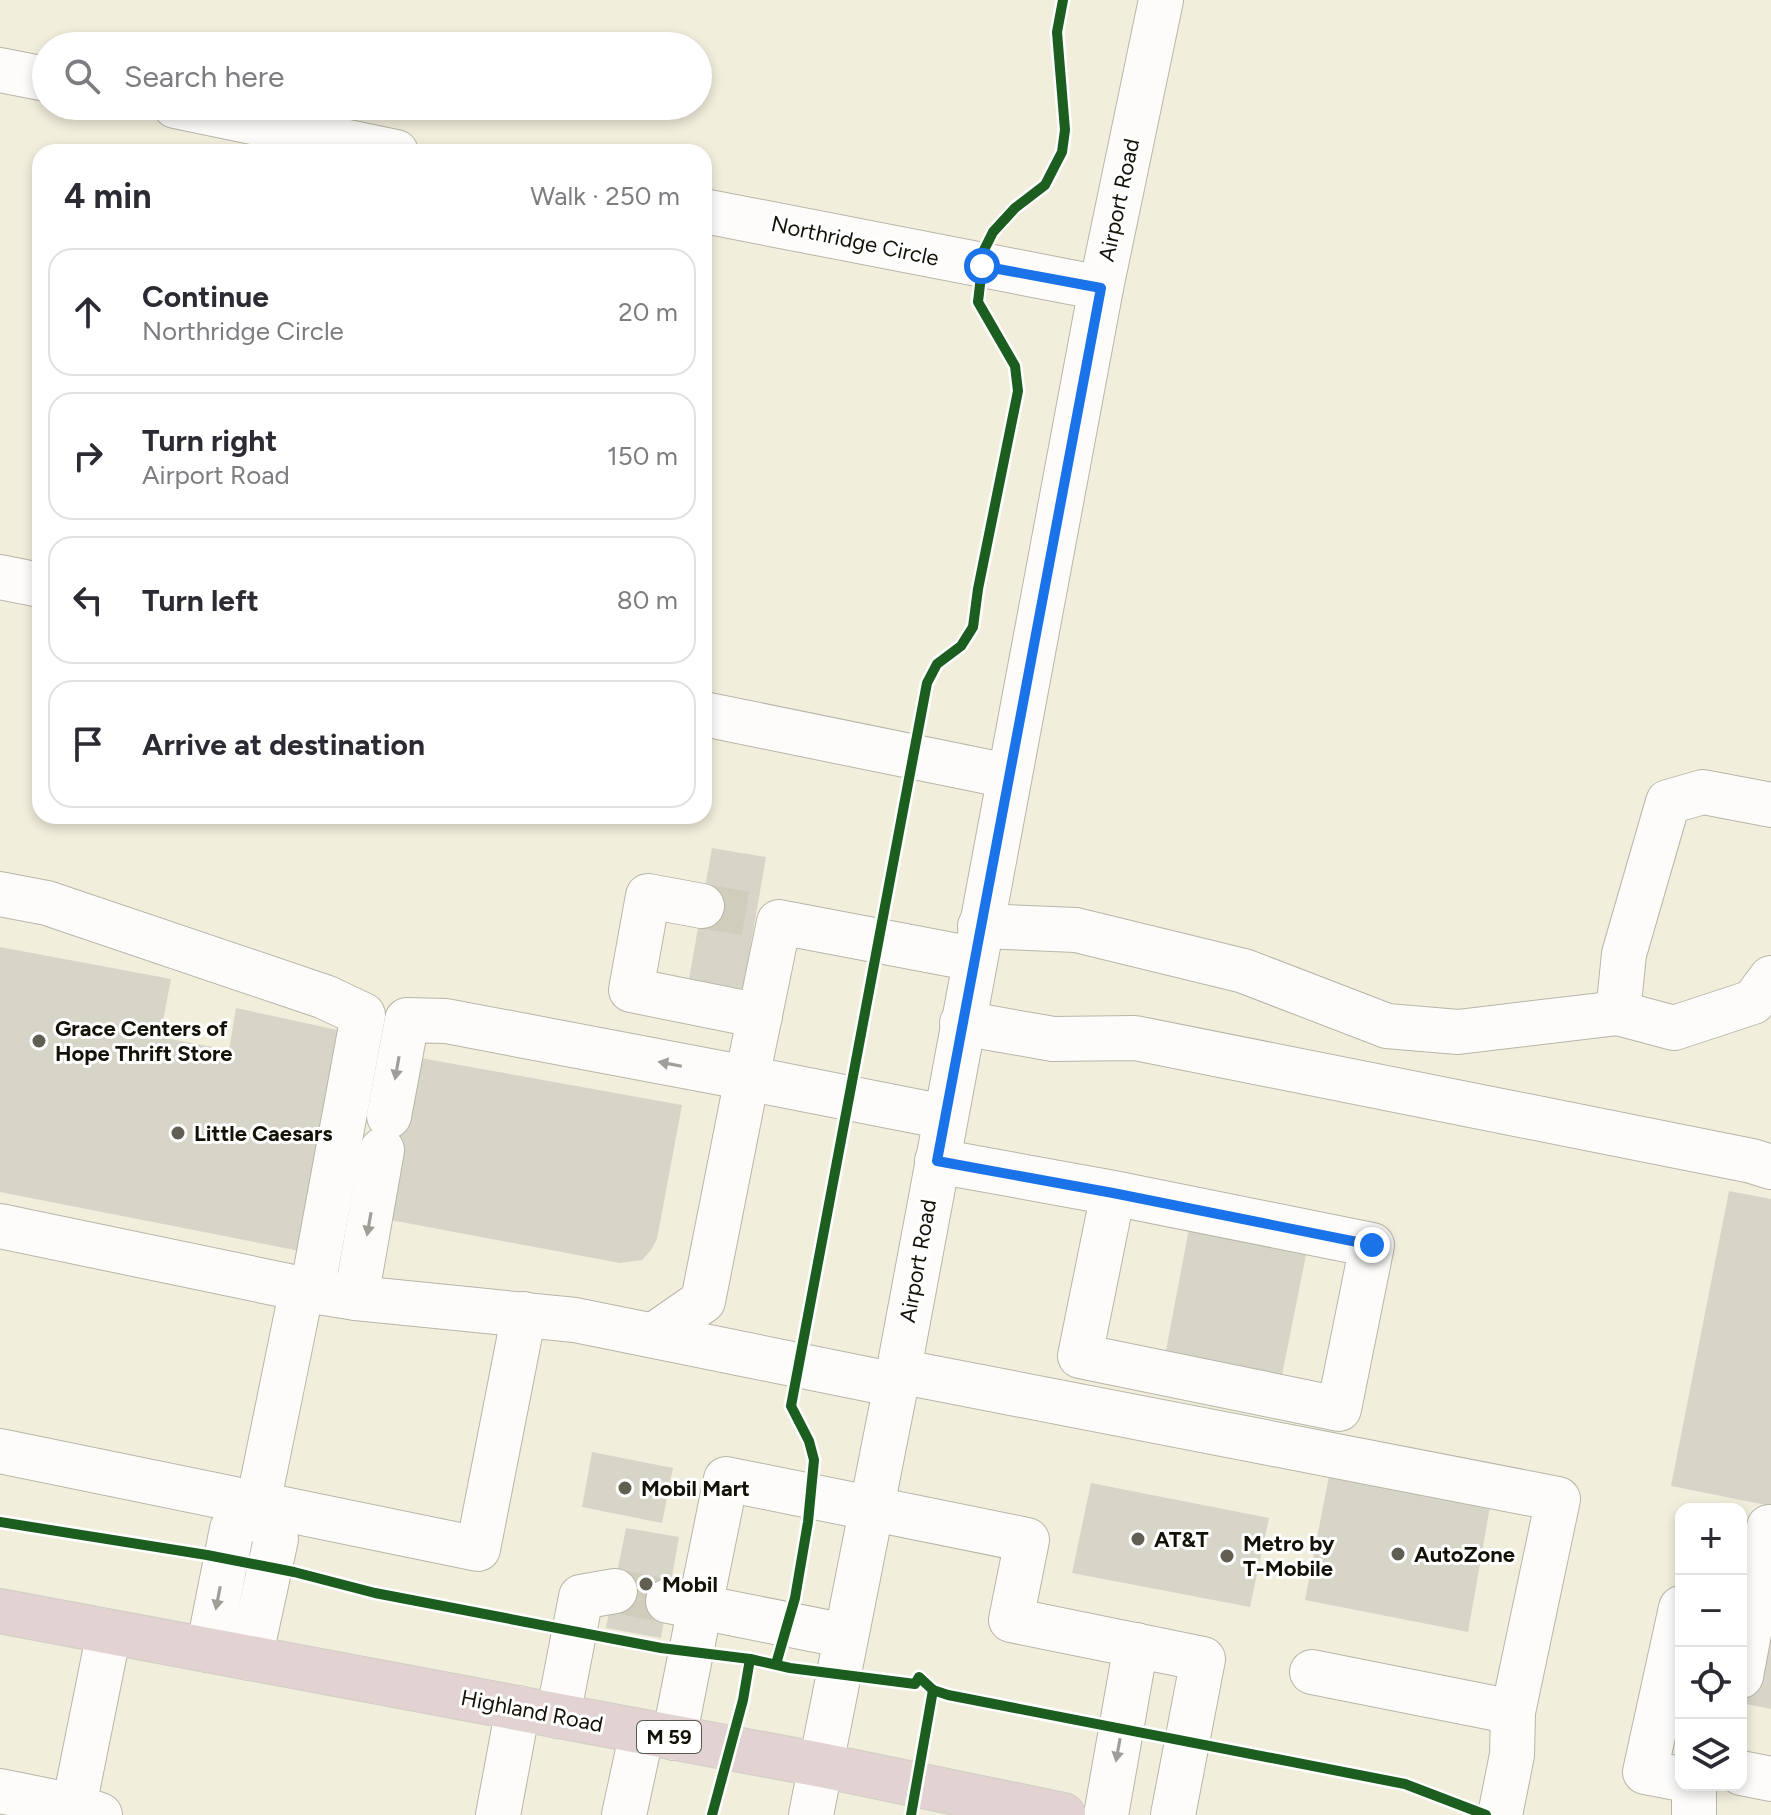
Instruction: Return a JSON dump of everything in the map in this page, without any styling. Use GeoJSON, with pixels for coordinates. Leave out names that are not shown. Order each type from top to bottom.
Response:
{"type":"FeatureCollection","features":[{"type":"Feature","properties":{"kind":"highway","name":"Highland Road"},"geometry":{"type":"LineString","coordinates":[[0,1611],[821,1765],[1063,1815]]}},
{"type":"Feature","properties":{"kind":"street","name":"Airport Road"},"geometry":{"type":"LineString","coordinates":[[811,1815],[897,1378],[1101,288],[1161,0]]}},
{"type":"Feature","properties":{"kind":"street"},"geometry":{"type":"LineString","coordinates":[[0,70],[32,76]]}},
{"type":"Feature","properties":{"kind":"street"},"geometry":{"type":"LineString","coordinates":[[242,120],[358,144]]}},
{"type":"Feature","properties":{"kind":"street","name":"Northridge Circle"},"geometry":{"type":"LineString","coordinates":[[712,213],[1101,288]]}},
{"type":"Feature","properties":{"kind":"street"},"geometry":{"type":"LineString","coordinates":[[0,577],[32,583]]}},
{"type":"Feature","properties":{"kind":"street"},"geometry":{"type":"LineString","coordinates":[[712,716],[1008,776]]}},
{"type":"Feature","properties":{"kind":"street"},"geometry":{"type":"LineString","coordinates":[[1618,1013],[1624,954],[1668,802],[1703,792],[1771,805]]}},
{"type":"Feature","properties":{"kind":"street"},"geometry":{"type":"LineString","coordinates":[[0,894],[47,903],[325,997],[363,1015],[446,1021],[945,1117]]}},
{"type":"Feature","properties":{"kind":"street"},"geometry":{"type":"LineString","coordinates":[[702,906],[648,896],[631,990],[760,1016]]}},
{"type":"Feature","properties":{"kind":"street"},"geometry":{"type":"LineString","coordinates":[[654,1335],[703,1301],[760,1016],[767,918],[977,942],[1076,930],[1229,967],[1387,1026],[1458,1032],[1618,1013],[1674,1028],[1753,1002],[1771,978]]}},
{"type":"Feature","properties":{"kind":"street"},"geometry":{"type":"LineString","coordinates":[[229,1654],[232,1529],[258,1504],[307,1289],[363,1015]]}},
{"type":"Feature","properties":{"kind":"street"},"geometry":{"type":"LineString","coordinates":[[356,1298],[407,1020]]}},
{"type":"Feature","properties":{"kind":"street"},"geometry":{"type":"LineString","coordinates":[[962,1023],[1053,1039],[1135,1038],[1771,1167]]}},
{"type":"Feature","properties":{"kind":"street"},"geometry":{"type":"LineString","coordinates":[[937,1161],[1113,1193],[1372,1245],[1339,1409],[1080,1356],[1113,1193]]}},
{"type":"Feature","properties":{"kind":"street"},"geometry":{"type":"LineString","coordinates":[[0,1226],[356,1298],[575,1320],[1558,1499],[1513,1712],[1512,1755],[1500,1815]]}},
{"type":"Feature","properties":{"kind":"street"},"geometry":{"type":"LineString","coordinates":[[0,1451],[478,1549],[524,1314]]}},
{"type":"Feature","properties":{"kind":"street"},"geometry":{"type":"LineString","coordinates":[[624,1815],[658,1735],[684,1604],[726,1479],[1027,1540],[1011,1620],[1203,1659],[1173,1815]]}},
{"type":"Feature","properties":{"kind":"street"},"geometry":{"type":"LineString","coordinates":[[1745,1647],[1760,1525]]}},
{"type":"Feature","properties":{"kind":"street"},"geometry":{"type":"LineString","coordinates":[[498,1815],[581,1597],[615,1591]]}},
{"type":"Feature","properties":{"kind":"street"},"geometry":{"type":"LineString","coordinates":[[684,1604],[846,1636]]}},
{"type":"Feature","properties":{"kind":"street"},"geometry":{"type":"LineString","coordinates":[[0,1791],[87,1810],[109,1632]]}},
{"type":"Feature","properties":{"kind":"street"},"geometry":{"type":"LineString","coordinates":[[1675,1635],[1645,1772],[1675,1778]]}},
{"type":"Feature","properties":{"kind":"street"},"geometry":{"type":"LineString","coordinates":[[1106,1815],[1136,1645]]}},
{"type":"Feature","properties":{"kind":"street"},"geometry":{"type":"LineString","coordinates":[[1312,1672],[1513,1712]]}},
{"type":"Feature","properties":{"kind":"street"},"geometry":{"type":"LineString","coordinates":[[1747,1774],[1771,1779]]}},
{"type":"Feature","properties":{"kind":"street"},"geometry":{"type":"LineString","coordinates":[[1694,1791],[1694,1815]]}},
{"type":"Feature","properties":{"kind":"building"},"geometry":{"type":"Polygon","coordinates":[[[712,848],[766,857],[743,989],[689,979],[712,848]]]}},
{"type":"Feature","properties":{"kind":"building"},"geometry":{"type":"Polygon","coordinates":[[[0,947],[171,979],[160,1037],[229,1050],[236,1008],[342,1031],[300,1251],[0,1192],[0,947]]]}},
{"type":"Feature","properties":{"kind":"building"},"geometry":{"type":"Polygon","coordinates":[[[415,1057],[682,1105],[657,1239],[651,1250],[642,1260],[620,1263],[385,1219],[369,1148],[376,1113],[415,1057]]]}},
{"type":"Feature","properties":{"kind":"building"},"geometry":{"type":"Polygon","coordinates":[[[1729,1191],[1771,1199],[1771,1506],[1671,1486],[1729,1191]]]}},
{"type":"Feature","properties":{"kind":"building"},"geometry":{"type":"Polygon","coordinates":[[[1190,1223],[1308,1245],[1281,1380],[1165,1356],[1190,1223]]]}},
{"type":"Feature","properties":{"kind":"building"},"geometry":{"type":"Polygon","coordinates":[[[592,1452],[673,1468],[662,1523],[582,1507],[592,1452]]]}},
{"type":"Feature","properties":{"kind":"building","name":"AutoZone"},"geometry":{"type":"Polygon","coordinates":[[[1329,1476],[1490,1507],[1468,1632],[1305,1600],[1329,1476]]]}},
{"type":"Feature","properties":{"kind":"building","name":"AT&T"},"geometry":{"type":"Polygon","coordinates":[[[1091,1483],[1269,1518],[1250,1607],[1072,1573],[1091,1483]]]}},
{"type":"Feature","properties":{"kind":"building"},"geometry":{"type":"Polygon","coordinates":[[[626,1528],[679,1537],[661,1638],[606,1628],[626,1528]]]}},
{"type":"Feature","properties":{"kind":"building"},"geometry":{"type":"Polygon","coordinates":[[[1771,1581],[1771,1709],[1747,1704],[1771,1581]]]}},
{"type":"Feature","properties":{"kind":"tunnel"},"geometry":{"type":"LineString","coordinates":[[702,906],[755,915]]}},
{"type":"Feature","properties":{"kind":"tunnel"},"geometry":{"type":"LineString","coordinates":[[615,1591],[668,1601]]}},
{"type":"Feature","properties":{"kind":"cycle path"},"geometry":{"type":"LineString","coordinates":[[776,1664],[795,1598],[808,1522],[814,1460],[809,1441],[791,1406],[927,683],[937,664],[961,646],[973,627],[1018,391],[1015,366],[978,302],[984,250],[993,232],[1015,208],[1045,185],[1062,152],[1065,130],[1057,32],[1063,0]]}},
{"type":"Feature","properties":{"kind":"cycle path"},"geometry":{"type":"LineString","coordinates":[[0,1522],[207,1555],[294,1572],[375,1593],[661,1648],[750,1659]]}},
{"type":"Feature","properties":{"kind":"cycle path"},"geometry":{"type":"LineString","coordinates":[[712,1815],[743,1700],[750,1659],[790,1668],[915,1684],[919,1677],[933,1690],[911,1815]]}},
{"type":"Feature","properties":{"kind":"cycle path"},"geometry":{"type":"LineString","coordinates":[[933,1690],[1405,1784],[1486,1815]]}},
{"type":"Feature","properties":{"kind":"place","name":"Grace Centers of Hope Thrift Store"},"geometry":{"type":"Point","coordinates":[39,1041]}},
{"type":"Feature","properties":{"kind":"place","name":"Little Caesars"},"geometry":{"type":"Point","coordinates":[178,1133]}},
{"type":"Feature","properties":{"kind":"place","name":"Mobil Mart"},"geometry":{"type":"Point","coordinates":[625,1488]}},
{"type":"Feature","properties":{"kind":"place","name":"AT&T"},"geometry":{"type":"Point","coordinates":[1138,1539]}},
{"type":"Feature","properties":{"kind":"place","name":"AutoZone"},"geometry":{"type":"Point","coordinates":[1398,1554]}},
{"type":"Feature","properties":{"kind":"place","name":"Metro by T-Mobile"},"geometry":{"type":"Point","coordinates":[1227,1556]}},
{"type":"Feature","properties":{"kind":"place","name":"Mobil"},"geometry":{"type":"Point","coordinates":[646,1584]}},
{"type":"Feature","properties":{"kind":"route"},"geometry":{"type":"LineString","coordinates":[[982,266],[1101,288],[937,1161],[1372,1245]]}}]}
